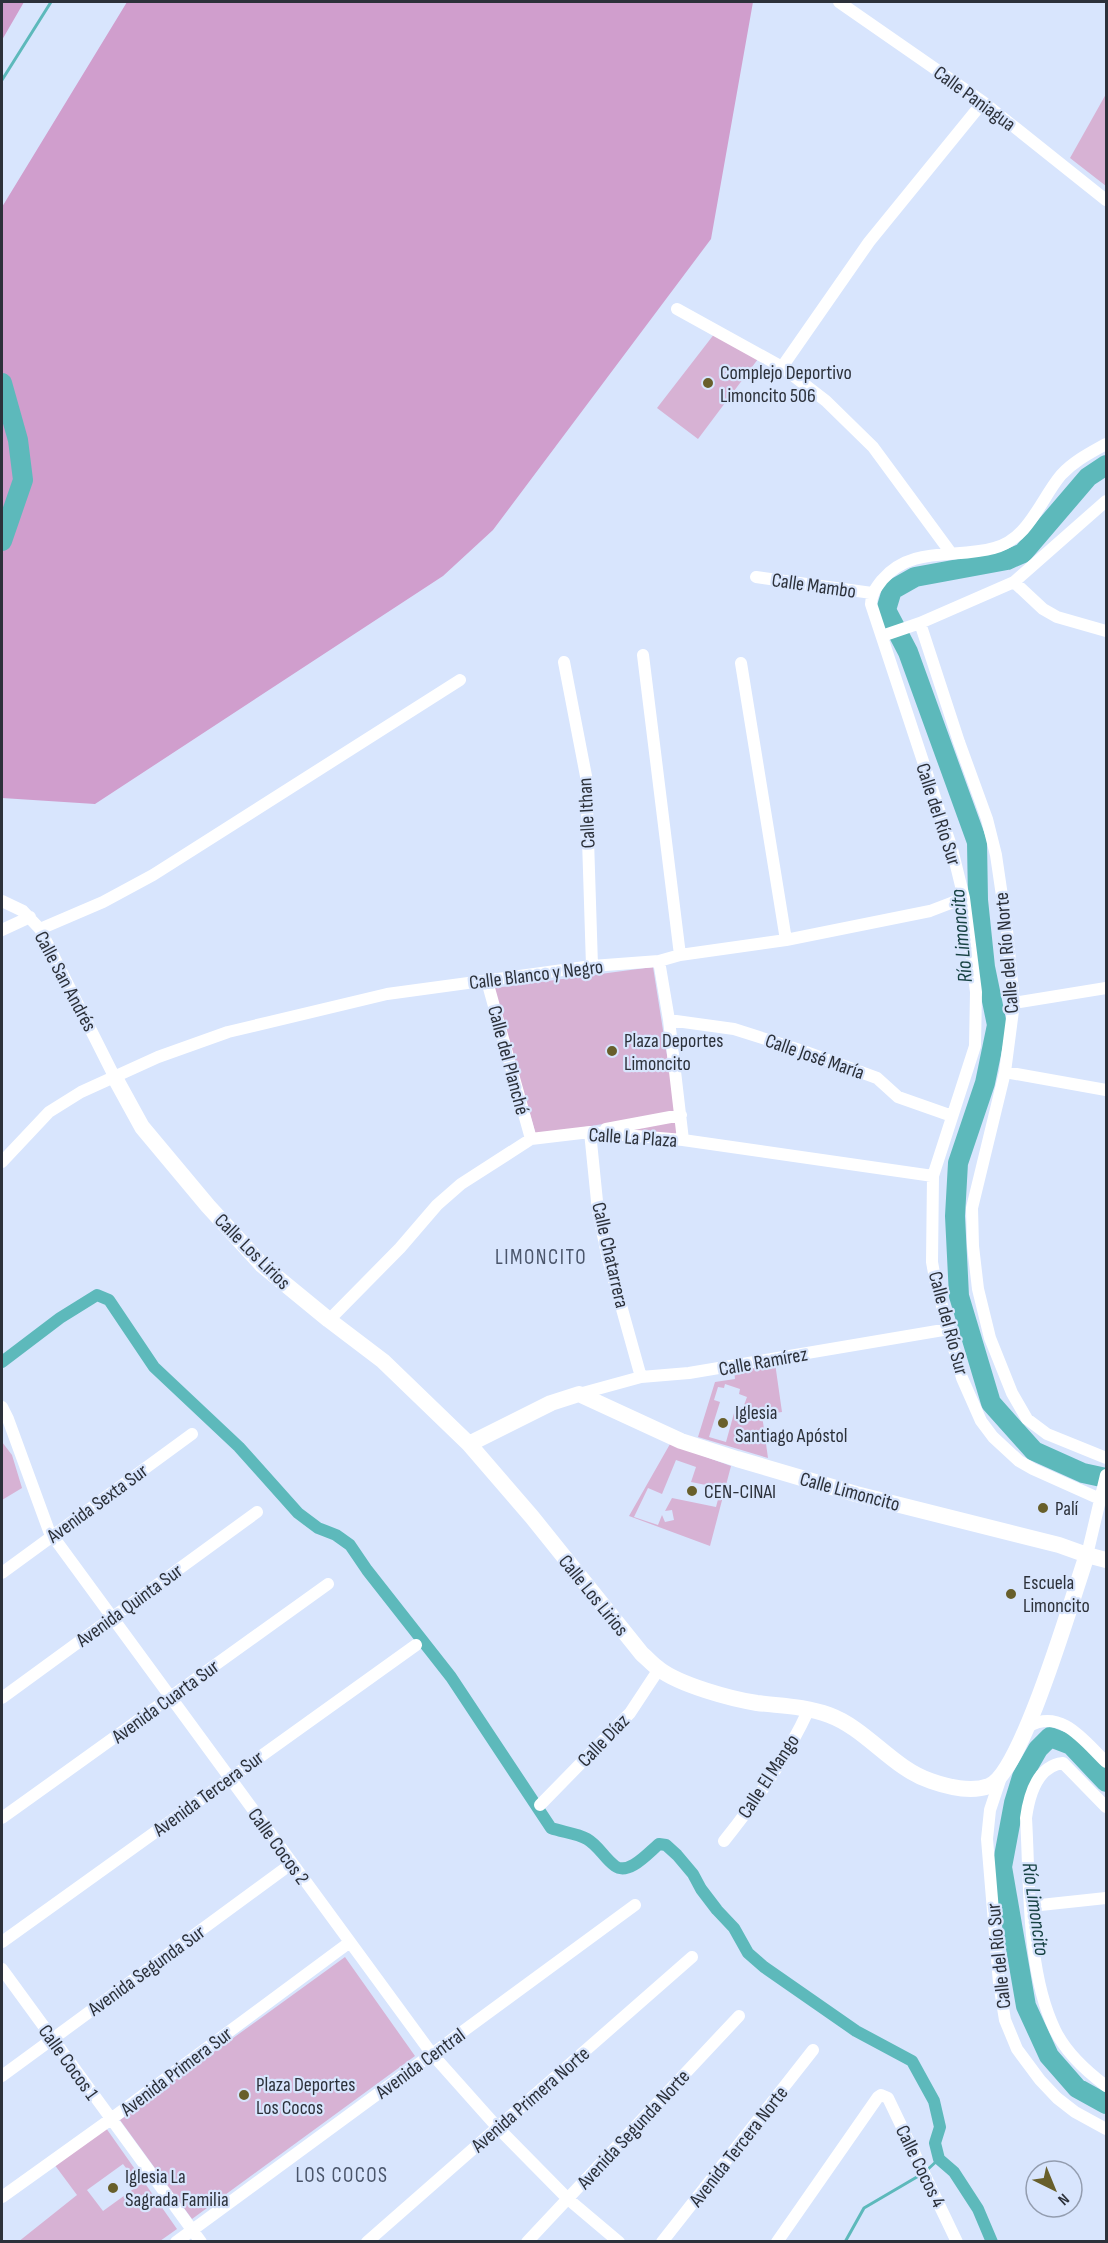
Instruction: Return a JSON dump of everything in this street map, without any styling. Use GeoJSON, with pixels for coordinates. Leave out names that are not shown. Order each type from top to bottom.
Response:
{"type":"FeatureCollection","features":[{"type":"Feature","properties":{"kind":"street","name":"Calle Paniagua"},"geometry":{"type":"LineString","coordinates":[[839,2],[983,102],[1107,200]]}},
{"type":"Feature","properties":{"kind":"street"},"geometry":{"type":"LineString","coordinates":[[782,368],[868,242],[983,102]]}},
{"type":"Feature","properties":{"kind":"street"},"geometry":{"type":"LineString","coordinates":[[677,309],[782,368],[826,401],[873,447],[951,553]]}},
{"type":"Feature","properties":{"kind":"street"},"geometry":{"type":"LineString","coordinates":[[872,593],[890,571],[912,560],[934,554],[994,548],[1015,538],[1061,476],[1078,460],[1107,444]]}},
{"type":"Feature","properties":{"kind":"street"},"geometry":{"type":"LineString","coordinates":[[882,636],[920,623],[1014,582],[1107,501]]}},
{"type":"Feature","properties":{"kind":"street","name":"Calle Mambo"},"geometry":{"type":"LineString","coordinates":[[756,577],[872,593]]}},
{"type":"Feature","properties":{"kind":"street"},"geometry":{"type":"LineString","coordinates":[[1014,582],[1043,609],[1057,617],[1107,631]]}},
{"type":"Feature","properties":{"kind":"street","name":"Calle del Río Sur"},"geometry":{"type":"LineString","coordinates":[[872,593],[871,604],[952,849],[964,898],[976,992],[975,1046],[933,1176],[932,1262],[949,1329],[962,1378],[981,1421],[993,1437],[1019,1461],[1033,1469],[1104,1490]]}},
{"type":"Feature","properties":{"kind":"street","name":"Calle del Río Norte"},"geometry":{"type":"LineString","coordinates":[[920,623],[958,742],[987,819],[996,855],[1007,930],[1014,1003],[1005,1072],[972,1208],[972,1246],[978,1289],[990,1338],[1012,1393],[1027,1419],[1047,1434],[1107,1458]]}},
{"type":"Feature","properties":{"kind":"street"},"geometry":{"type":"LineString","coordinates":[[643,655],[680,955]]}},
{"type":"Feature","properties":{"kind":"street","name":"Calle Ithan"},"geometry":{"type":"LineString","coordinates":[[564,662],[586,776],[592,966]]}},
{"type":"Feature","properties":{"kind":"street"},"geometry":{"type":"LineString","coordinates":[[741,663],[786,940]]}},
{"type":"Feature","properties":{"kind":"street"},"geometry":{"type":"LineString","coordinates":[[40,929],[103,902],[153,875],[460,680]]}},
{"type":"Feature","properties":{"kind":"street","name":"Calle Blanco y Negro"},"geometry":{"type":"LineString","coordinates":[[2,1162],[49,1112],[81,1092],[158,1057],[228,1032],[387,994],[592,966],[659,961],[680,955],[786,940],[930,911],[964,898]]}},
{"type":"Feature","properties":{"kind":"street","name":"Calle San Andrés"},"geometry":{"type":"LineString","coordinates":[[2,901],[23,911],[40,929],[114,1076]]}},
{"type":"Feature","properties":{"kind":"street"},"geometry":{"type":"LineString","coordinates":[[2,930],[30,917]]}},
{"type":"Feature","properties":{"kind":"street"},"geometry":{"type":"LineString","coordinates":[[659,961],[669,1020],[683,1140]]}},
{"type":"Feature","properties":{"kind":"street","name":"Calle del Planché"},"geometry":{"type":"LineString","coordinates":[[487,981],[531,1139]]}},
{"type":"Feature","properties":{"kind":"street"},"geometry":{"type":"LineString","coordinates":[[1014,1003],[1107,988]]}},
{"type":"Feature","properties":{"kind":"street","name":"Calle José María"},"geometry":{"type":"LineString","coordinates":[[669,1020],[734,1029],[803,1051],[877,1078],[898,1097],[952,1116]]}},
{"type":"Feature","properties":{"kind":"street"},"geometry":{"type":"LineString","coordinates":[[1005,1072],[1107,1090]]}},
{"type":"Feature","properties":{"kind":"street","name":"Calle Los Lirios"},"geometry":{"type":"LineString","coordinates":[[114,1076],[142,1127],[208,1206],[262,1265],[383,1361],[469,1444],[532,1517],[642,1654],[659,1669],[677,1680],[728,1697],[756,1703],[809,1709],[830,1715],[853,1726],[915,1774],[954,1788],[990,1786],[1001,1777]]}},
{"type":"Feature","properties":{"kind":"street"},"geometry":{"type":"LineString","coordinates":[[591,1132],[681,1115]]}},
{"type":"Feature","properties":{"kind":"street","name":"Calle La Plaza"},"geometry":{"type":"LineString","coordinates":[[329,1320],[400,1248],[437,1205],[461,1184],[531,1139],[591,1132],[683,1140],[933,1176]]}},
{"type":"Feature","properties":{"kind":"street","name":"Calle Chatarrera"},"geometry":{"type":"LineString","coordinates":[[591,1132],[600,1221],[608,1259],[641,1377]]}},
{"type":"Feature","properties":{"kind":"street","name":"Calle Ramírez"},"geometry":{"type":"LineString","coordinates":[[579,1394],[641,1377],[689,1373],[949,1329]]}},
{"type":"Feature","properties":{"kind":"street"},"geometry":{"type":"LineString","coordinates":[[469,1444],[551,1402],[579,1394]]}},
{"type":"Feature","properties":{"kind":"street","name":"Calle Limoncito"},"geometry":{"type":"LineString","coordinates":[[579,1394],[681,1441],[737,1460],[856,1494],[1059,1545],[1107,1560]]}},
{"type":"Feature","properties":{"kind":"street","name":"Calle Cocos 2"},"geometry":{"type":"LineString","coordinates":[[2,1407],[32,1489],[52,1535],[432,2054],[498,2128],[568,2199],[619,2241]]}},
{"type":"Feature","properties":{"kind":"street","name":"Avenida Sexta Sur"},"geometry":{"type":"LineString","coordinates":[[2,1573],[192,1434]]}},
{"type":"Feature","properties":{"kind":"street"},"geometry":{"type":"LineString","coordinates":[[1001,1777],[1029,1726],[1087,1555],[1104,1490]]}},
{"type":"Feature","properties":{"kind":"street","name":"Avenida Quinta Sur"},"geometry":{"type":"LineString","coordinates":[[2,1698],[257,1512]]}},
{"type":"Feature","properties":{"kind":"street","name":"Avenida Cuarta Sur"},"geometry":{"type":"LineString","coordinates":[[2,1818],[328,1584]]}},
{"type":"Feature","properties":{"kind":"street","name":"Avenida Tercera Sur"},"geometry":{"type":"LineString","coordinates":[[2,1942],[416,1645]]}},
{"type":"Feature","properties":{"kind":"street","name":"Calle Díaz"},"geometry":{"type":"LineString","coordinates":[[540,1805],[630,1713],[659,1669]]}},
{"type":"Feature","properties":{"kind":"street","name":"Calle El Mango"},"geometry":{"type":"LineString","coordinates":[[724,1841],[765,1788],[799,1731],[809,1709]]}},
{"type":"Feature","properties":{"kind":"street"},"geometry":{"type":"LineString","coordinates":[[1029,1726],[1039,1720],[1066,1724],[1107,1762]]}},
{"type":"Feature","properties":{"kind":"street"},"geometry":{"type":"LineString","coordinates":[[1107,1807],[1063,1764],[1054,1764],[1035,1784],[1026,1818],[1034,1954],[1042,1999],[1055,2032],[1083,2069],[1107,2086]]}},
{"type":"Feature","properties":{"kind":"street","name":"Calle del Río Sur"},"geometry":{"type":"LineString","coordinates":[[1001,1777],[990,1810],[987,1839],[999,1983],[1005,2020],[1017,2049],[1040,2080],[1057,2098],[1075,2112],[1107,2129]]}},
{"type":"Feature","properties":{"kind":"street","name":"Avenida Segunda Sur"},"geometry":{"type":"LineString","coordinates":[[2,2076],[291,1863]]}},
{"type":"Feature","properties":{"kind":"street"},"geometry":{"type":"LineString","coordinates":[[1031,1906],[1107,1898]]}},
{"type":"Feature","properties":{"kind":"street","name":"Avenida Central"},"geometry":{"type":"LineString","coordinates":[[176,2241],[635,1905]]}},
{"type":"Feature","properties":{"kind":"street","name":"Avenida Primera Sur"},"geometry":{"type":"LineString","coordinates":[[2,2197],[111,2120],[350,1942]]}},
{"type":"Feature","properties":{"kind":"street","name":"Avenida Primera Norte"},"geometry":{"type":"LineString","coordinates":[[368,2241],[692,1957]]}},
{"type":"Feature","properties":{"kind":"street","name":"Calle Cocos 1"},"geometry":{"type":"LineString","coordinates":[[2,1969],[201,2241]]}},
{"type":"Feature","properties":{"kind":"street","name":"Avenida Segunda Norte"},"geometry":{"type":"LineString","coordinates":[[527,2241],[739,2016]]}},
{"type":"Feature","properties":{"kind":"street","name":"Avenida Tercera Norte"},"geometry":{"type":"LineString","coordinates":[[662,2241],[813,2050]]}},
{"type":"Feature","properties":{"kind":"street","name":"Calle Cocos 4"},"geometry":{"type":"LineString","coordinates":[[777,2241],[881,2095],[888,2098],[957,2241]]}},
{"type":"Feature","properties":{"kind":"shaded area"},"geometry":{"type":"Polygon","coordinates":[[[2,2],[24,2],[2,40],[2,2]]]}},
{"type":"Feature","properties":{"kind":"shaded area"},"geometry":{"type":"Polygon","coordinates":[[[127,2],[753,2],[711,239],[493,530],[443,576],[95,804],[2,798],[2,207],[127,2]]]}},
{"type":"Feature","properties":{"kind":"shaded area"},"geometry":{"type":"Polygon","coordinates":[[[1106,94],[1106,186],[1070,158],[1106,94]]]}},
{"type":"Feature","properties":{"kind":"shaded area","name":"Complejo Deportivo Limoncito 506"},"geometry":{"type":"Polygon","coordinates":[[[715,333],[758,359],[698,439],[657,408],[715,333]]]}},
{"type":"Feature","properties":{"kind":"shaded area"},"geometry":{"type":"Polygon","coordinates":[[[653,967],[676,1112],[536,1135],[494,988],[653,967]]]}},
{"type":"Feature","properties":{"kind":"shaded area"},"geometry":{"type":"Polygon","coordinates":[[[677,1119],[679,1136],[611,1131],[677,1119]]]}},
{"type":"Feature","properties":{"kind":"shaded area"},"geometry":{"type":"Polygon","coordinates":[[[775,1363],[782,1412],[762,1415],[768,1458],[698,1437],[715,1382],[735,1379],[734,1369],[775,1363]],[[725,1384],[724,1388],[718,1387],[714,1400],[720,1402],[709,1437],[726,1442],[736,1406],[743,1408],[747,1397],[739,1394],[740,1389],[725,1384]]]}},
{"type":"Feature","properties":{"kind":"shaded area"},"geometry":{"type":"Polygon","coordinates":[[[2,1442],[12,1455],[22,1488],[2,1500],[2,1442]]]}},
{"type":"Feature","properties":{"kind":"shaded area"},"geometry":{"type":"Polygon","coordinates":[[[670,1444],[731,1466],[710,1546],[629,1516],[670,1444]],[[676,1460],[662,1494],[648,1488],[634,1517],[658,1525],[662,1515],[665,1522],[674,1520],[672,1510],[665,1511],[672,1498],[716,1507],[721,1488],[691,1482],[696,1467],[676,1460]]]}},
{"type":"Feature","properties":{"kind":"shaded area"},"geometry":{"type":"Polygon","coordinates":[[[345,1957],[415,2056],[192,2219],[120,2120],[345,1957]]]}},
{"type":"Feature","properties":{"kind":"shaded area"},"geometry":{"type":"Polygon","coordinates":[[[106,2128],[177,2229],[160,2241],[18,2242],[77,2195],[54,2164],[106,2128]],[[123,2164],[87,2190],[103,2211],[139,2185],[123,2164]]]}},
{"type":"Feature","properties":{"kind":"waterway"},"geometry":{"type":"LineString","coordinates":[[2,80],[51,2]]}},
{"type":"Feature","properties":{"kind":"waterway"},"geometry":{"type":"LineString","coordinates":[[2,383],[18,440],[23,480],[2,541]]}},
{"type":"Feature","properties":{"kind":"waterway","name":"Río Limoncito"},"geometry":{"type":"LineString","coordinates":[[1106,465],[1088,477],[1023,553],[1007,560],[915,577],[892,590],[886,610],[908,652],[977,842],[978,900],[985,967],[997,1025],[985,1083],[958,1163],[955,1216],[959,1296],[991,1403],[1034,1451],[1083,1473],[1106,1478]]}},
{"type":"Feature","properties":{"kind":"waterway"},"geometry":{"type":"LineString","coordinates":[[2,1362],[60,1318],[97,1295],[109,1300],[154,1367],[239,1447],[298,1513],[318,1528],[336,1535],[350,1545],[451,1677],[551,1828],[587,1839],[611,1863],[620,1868],[632,1866],[659,1844],[666,1845],[693,1874],[701,1889],[734,1928],[748,1953],[764,1967],[856,2031],[912,2061],[934,2101],[940,2127],[935,2143],[939,2159],[954,2172],[978,2209],[992,2242]]}},
{"type":"Feature","properties":{"kind":"waterway","name":"Río Limoncito"},"geometry":{"type":"LineString","coordinates":[[1106,1782],[1071,1745],[1050,1737],[1038,1749],[1022,1777],[1014,1803],[1002,1867],[1026,2006],[1049,2056],[1077,2088],[1106,2104]]}},
{"type":"Feature","properties":{"kind":"waterway"},"geometry":{"type":"LineString","coordinates":[[927,2170],[939,2159]]}},
{"type":"Feature","properties":{"kind":"waterway"},"geometry":{"type":"LineString","coordinates":[[845,2242],[864,2208],[922,2174]]}},
{"type":"Feature","properties":{"kind":"place","name":"Complejo Deportivo Limoncito 506"},"geometry":{"type":"Point","coordinates":[708,383]}},
{"type":"Feature","properties":{"kind":"place","name":"Plaza Deportes Limoncito"},"geometry":{"type":"Point","coordinates":[612,1051]}},
{"type":"Feature","properties":{"kind":"place","name":"Iglesia Santiago Apóstol"},"geometry":{"type":"Point","coordinates":[723,1423]}},
{"type":"Feature","properties":{"kind":"place","name":"CEN-CINAI"},"geometry":{"type":"Point","coordinates":[692,1491]}},
{"type":"Feature","properties":{"kind":"place","name":"Palí"},"geometry":{"type":"Point","coordinates":[1043,1508]}},
{"type":"Feature","properties":{"kind":"place","name":"Escuela Limoncito"},"geometry":{"type":"Point","coordinates":[1011,1594]}},
{"type":"Feature","properties":{"kind":"place","name":"Plaza Deportes Los Cocos"},"geometry":{"type":"Point","coordinates":[244,2095]}},
{"type":"Feature","properties":{"kind":"place","name":"Iglesia La Sagrada Familia"},"geometry":{"type":"Point","coordinates":[113,2188]}},
{"type":"Feature","properties":{"kind":"district","name":"LIMONCITO"},"geometry":{"type":"Point","coordinates":[541,1257]}},
{"type":"Feature","properties":{"kind":"district","name":"LOS COCOS"},"geometry":{"type":"Point","coordinates":[342,2175]}}]}
